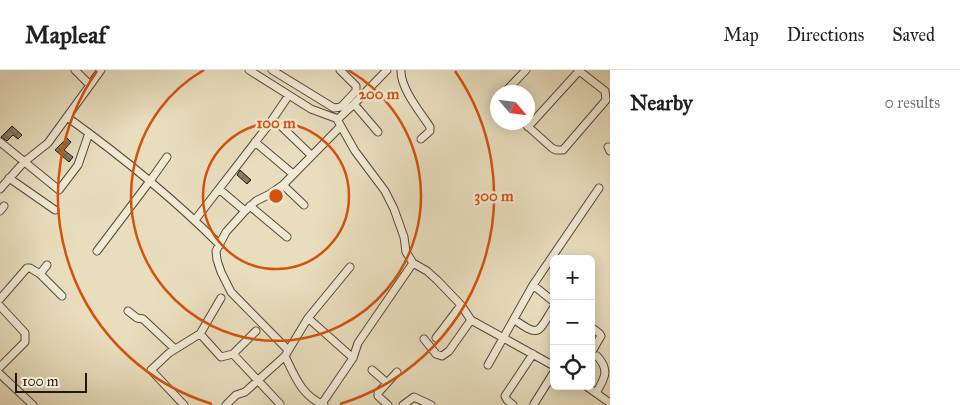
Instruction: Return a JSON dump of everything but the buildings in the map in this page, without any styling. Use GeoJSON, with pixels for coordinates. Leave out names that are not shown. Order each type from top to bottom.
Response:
{"type":"FeatureCollection","features":[{"type":"Feature","properties":{"kind":"street"},"geometry":{"type":"LineString","coordinates":[[75,70],[90,85]]}},
{"type":"Feature","properties":{"kind":"street"},"geometry":{"type":"LineString","coordinates":[[1,187],[24,162],[48,143],[101,70]]}},
{"type":"Feature","properties":{"kind":"street"},"geometry":{"type":"LineString","coordinates":[[249,70],[311,109],[338,118]]}},
{"type":"Feature","properties":{"kind":"street"},"geometry":{"type":"LineString","coordinates":[[272,70],[338,109],[356,91],[356,86],[340,70]]}},
{"type":"Feature","properties":{"kind":"street"},"geometry":{"type":"LineString","coordinates":[[338,118],[387,70]]}},
{"type":"Feature","properties":{"kind":"street"},"geometry":{"type":"LineString","coordinates":[[401,70],[401,78],[406,90],[430,127],[430,131],[421,139]]}},
{"type":"Feature","properties":{"kind":"street"},"geometry":{"type":"LineString","coordinates":[[512,85],[526,70]]}},
{"type":"Feature","properties":{"kind":"street"},"geometry":{"type":"LineString","coordinates":[[532,130],[552,148],[560,151],[564,150],[607,97],[605,92],[578,70],[535,115]]}},
{"type":"Feature","properties":{"kind":"street"},"geometry":{"type":"LineString","coordinates":[[195,220],[256,142],[289,95]]}},
{"type":"Feature","properties":{"kind":"street"},"geometry":{"type":"LineString","coordinates":[[354,104],[378,132]]}},
{"type":"Feature","properties":{"kind":"street"},"geometry":{"type":"LineString","coordinates":[[67,117],[150,181],[195,220],[220,245]]}},
{"type":"Feature","properties":{"kind":"street"},"geometry":{"type":"LineString","coordinates":[[338,118],[340,126],[385,191],[404,237],[406,252],[413,263],[427,271],[461,305],[471,320],[550,364]]}},
{"type":"Feature","properties":{"kind":"street"},"geometry":{"type":"LineString","coordinates":[[340,126],[283,186],[256,201],[226,232],[216,251],[217,260],[231,292],[286,353],[300,387],[322,405],[353,358],[358,343],[413,263]]}},
{"type":"Feature","properties":{"kind":"street"},"geometry":{"type":"LineString","coordinates":[[282,127],[311,155]]}},
{"type":"Feature","properties":{"kind":"street"},"geometry":{"type":"LineString","coordinates":[[0,142],[59,190],[78,166],[89,133]]}},
{"type":"Feature","properties":{"kind":"street"},"geometry":{"type":"LineString","coordinates":[[256,142],[293,174]]}},
{"type":"Feature","properties":{"kind":"street"},"geometry":{"type":"LineString","coordinates":[[97,251],[167,156]]}},
{"type":"Feature","properties":{"kind":"street"},"geometry":{"type":"LineString","coordinates":[[10,178],[55,210]]}},
{"type":"Feature","properties":{"kind":"street"},"geometry":{"type":"LineString","coordinates":[[283,186],[304,206]]}},
{"type":"Feature","properties":{"kind":"street"},"geometry":{"type":"LineString","coordinates":[[219,188],[287,237]]}},
{"type":"Feature","properties":{"kind":"street"},"geometry":{"type":"LineString","coordinates":[[488,365],[533,285],[599,188]]}},
{"type":"Feature","properties":{"kind":"street"},"geometry":{"type":"LineString","coordinates":[[40,274],[47,265]]}},
{"type":"Feature","properties":{"kind":"street"},"geometry":{"type":"LineString","coordinates":[[226,405],[236,395],[245,392],[286,353],[308,318],[350,267]]}},
{"type":"Feature","properties":{"kind":"street"},"geometry":{"type":"LineString","coordinates":[[0,299],[27,268],[40,274],[62,296]]}},
{"type":"Feature","properties":{"kind":"street"},"geometry":{"type":"LineString","coordinates":[[533,285],[552,300]]}},
{"type":"Feature","properties":{"kind":"street"},"geometry":{"type":"LineString","coordinates":[[184,405],[150,370],[175,349],[200,334],[220,298]]}},
{"type":"Feature","properties":{"kind":"street"},"geometry":{"type":"LineString","coordinates":[[436,338],[461,305]]}},
{"type":"Feature","properties":{"kind":"street"},"geometry":{"type":"LineString","coordinates":[[0,306],[25,334],[25,342],[0,367]]}},
{"type":"Feature","properties":{"kind":"street"},"geometry":{"type":"LineString","coordinates":[[128,311],[137,318],[143,319],[175,349]]}},
{"type":"Feature","properties":{"kind":"street"},"geometry":{"type":"LineString","coordinates":[[515,320],[534,332],[539,330],[550,313]]}},
{"type":"Feature","properties":{"kind":"street"},"geometry":{"type":"LineString","coordinates":[[308,318],[353,358]]}},
{"type":"Feature","properties":{"kind":"street"},"geometry":{"type":"LineString","coordinates":[[424,339],[436,354],[442,356],[449,351],[471,320]]}},
{"type":"Feature","properties":{"kind":"street"},"geometry":{"type":"LineString","coordinates":[[595,330],[601,336],[595,352]]}},
{"type":"Feature","properties":{"kind":"street"},"geometry":{"type":"LineString","coordinates":[[200,334],[221,357],[233,354],[256,331]]}},
{"type":"Feature","properties":{"kind":"street"},"geometry":{"type":"LineString","coordinates":[[233,354],[280,404]]}},
{"type":"Feature","properties":{"kind":"street"},"geometry":{"type":"LineString","coordinates":[[513,405],[505,396],[533,354]]}},
{"type":"Feature","properties":{"kind":"street"},"geometry":{"type":"LineString","coordinates":[[595,356],[604,363],[606,368],[596,393]]}},
{"type":"Feature","properties":{"kind":"street"},"geometry":{"type":"LineString","coordinates":[[372,370],[387,383]]}},
{"type":"Feature","properties":{"kind":"street"},"geometry":{"type":"LineString","coordinates":[[388,405],[378,396],[380,391],[397,372]]}},
{"type":"Feature","properties":{"kind":"street"},"geometry":{"type":"LineString","coordinates":[[0,374],[33,405]]}},
{"type":"Feature","properties":{"kind":"street"},"geometry":{"type":"LineString","coordinates":[[534,404],[550,378]]}},
{"type":"Feature","properties":{"kind":"street"},"geometry":{"type":"LineString","coordinates":[[592,390],[610,403]]}},
{"type":"Feature","properties":{"kind":"street"},"geometry":{"type":"LineString","coordinates":[[403,405],[414,397],[431,405]]}}]}
